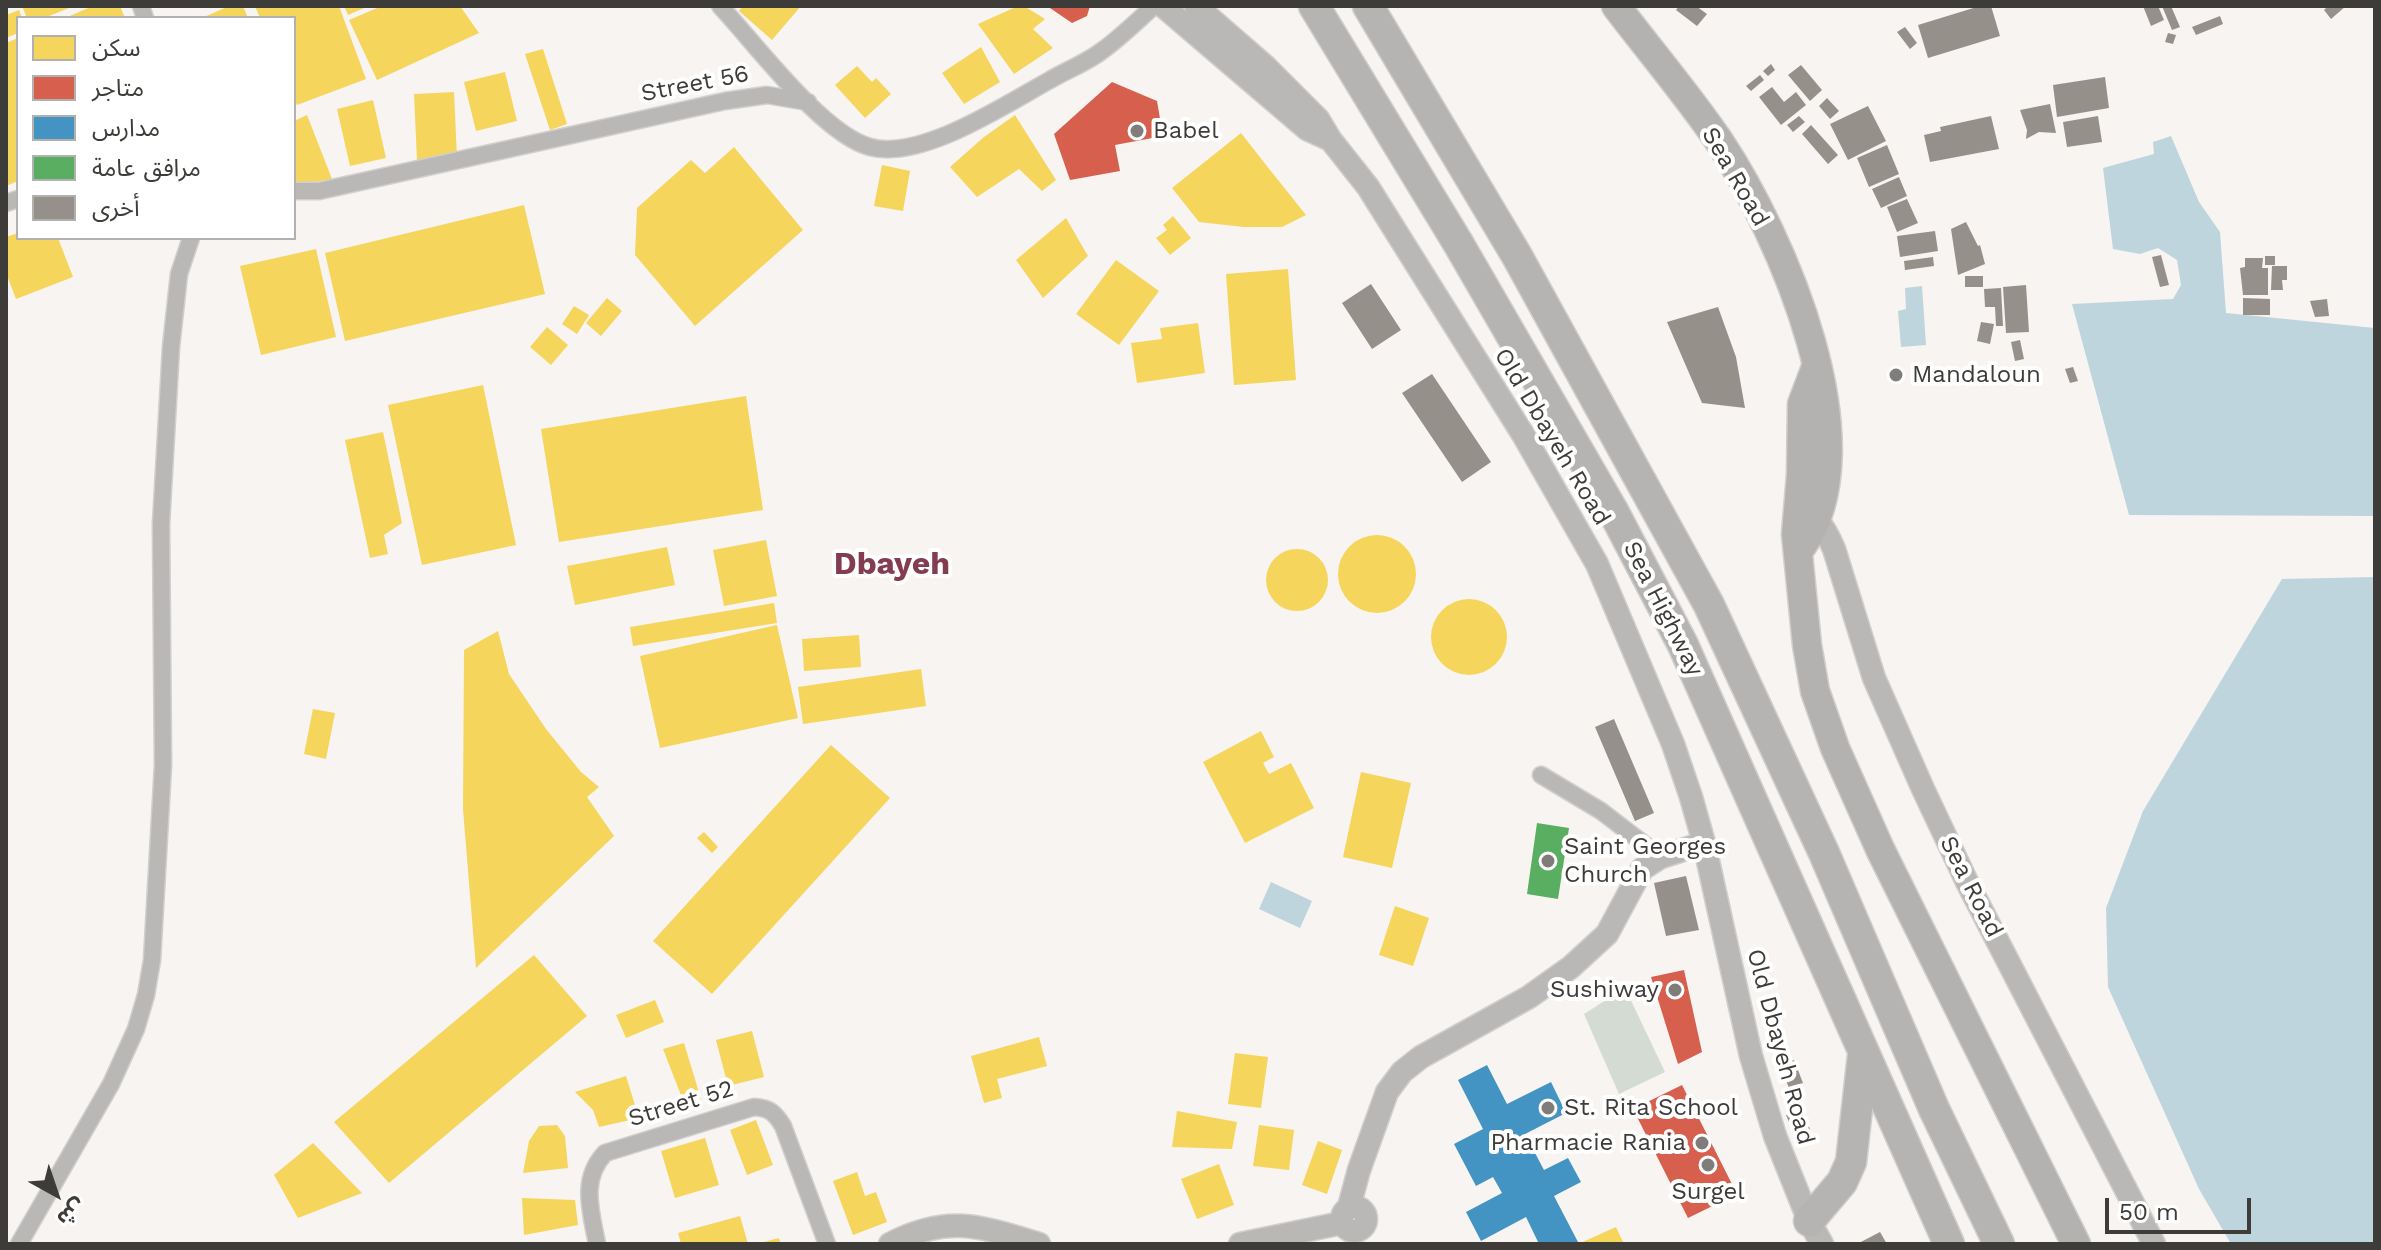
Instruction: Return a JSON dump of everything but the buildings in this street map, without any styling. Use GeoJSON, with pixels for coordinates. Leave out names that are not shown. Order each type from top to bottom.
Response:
{"type":"FeatureCollection","features":[{"type":"Feature","properties":{"kind":"highway","name":"Sea Highway"},"geometry":{"type":"LineString","coordinates":[[1314,6],[1458,243],[1613,511],[1683,645],[1949,1244]]}},
{"type":"Feature","properties":{"kind":"highway","name":"Sea Highway"},"geometry":{"type":"LineString","coordinates":[[1368,6],[1517,256],[1709,605],[1824,853],[1934,1109],[1999,1244]]}},
{"type":"Feature","properties":{"kind":"highway","name":"Sea Road"},"geometry":{"type":"LineString","coordinates":[[1616,6],[1719,142],[1753,201],[1799,304],[1812,344],[1827,411],[1829,440],[1824,493],[1808,514]]}},
{"type":"Feature","properties":{"kind":"highway","name":"Sea Road"},"geometry":{"type":"LineString","coordinates":[[1816,367],[1802,404],[1800,443],[1808,514],[1799,549],[1807,645],[1815,691],[1835,748],[1880,849],[2076,1244]]}},
{"type":"Feature","properties":{"kind":"highway"},"geometry":{"type":"LineString","coordinates":[[1800,443],[1829,440]]}},
{"type":"Feature","properties":{"kind":"highway"},"geometry":{"type":"LineString","coordinates":[[1816,1233],[1851,1162],[1863,1053]]}},
{"type":"Feature","properties":{"kind":"street"},"geometry":{"type":"LineString","coordinates":[[720,6],[808,102],[841,133],[871,147],[905,148],[973,123],[1101,52],[1154,6]]}},
{"type":"Feature","properties":{"kind":"street","name":"Old Dbayeh Road"},"geometry":{"type":"LineString","coordinates":[[1163,6],[1307,129],[1330,139]]}},
{"type":"Feature","properties":{"kind":"street","name":"Old Dbayeh Road"},"geometry":{"type":"LineString","coordinates":[[1196,6],[1266,67],[1318,119],[1368,187],[1524,436],[1597,564],[1673,744],[1704,843],[1751,1056],[1775,1136],[1816,1233]]}},
{"type":"Feature","properties":{"kind":"street","name":"Street 56"},"geometry":{"type":"LineString","coordinates":[[296,191],[319,191],[725,101],[767,95],[808,102]]}},
{"type":"Feature","properties":{"kind":"street"},"geometry":{"type":"LineString","coordinates":[[19,1244],[111,1084],[136,1029],[148,983],[154,933],[163,765],[161,524],[171,347],[179,274],[190,240]]}},
{"type":"Feature","properties":{"kind":"street","name":"Sea Road"},"geometry":{"type":"LineString","coordinates":[[1808,514],[1834,549],[1874,678],[1967,882],[2154,1244]]}},
{"type":"Feature","properties":{"kind":"street"},"geometry":{"type":"LineString","coordinates":[[1541,775],[1601,811],[1661,857]]}},
{"type":"Feature","properties":{"kind":"street"},"geometry":{"type":"LineString","coordinates":[[1240,1244],[1356,1226],[1359,1170],[1387,1092],[1402,1072],[1421,1057],[1529,997],[1571,967],[1607,934],[1642,869],[1661,857],[1704,843]]}},
{"type":"Feature","properties":{"kind":"street","name":"Street 52"},"geometry":{"type":"LineString","coordinates":[[597,1244],[588,1197],[590,1176],[605,1153],[754,1107],[767,1108],[775,1113],[783,1126],[827,1244]]}},
{"type":"Feature","properties":{"kind":"street"},"geometry":{"type":"LineString","coordinates":[[890,1244],[935,1226],[956,1225],[983,1228],[1039,1244]]}},
{"type":"Feature","properties":{"kind":"shaded area"},"geometry":{"type":"Polygon","coordinates":[[[1625,988],[1665,1072],[1619,1094],[1584,1014],[1625,988]]]}},
{"type":"Feature","properties":{"kind":"water"},"geometry":{"type":"Polygon","coordinates":[[[2171,136],[2199,202],[2220,232],[2226,313],[2375,328],[2375,516],[2129,515],[2072,304],[2173,299],[2181,285],[2177,260],[2158,248],[2140,254],[2113,249],[2103,168],[2154,154],[2153,142],[2171,136]]]}},
{"type":"Feature","properties":{"kind":"water"},"geometry":{"type":"Polygon","coordinates":[[[1922,286],[1926,345],[1901,347],[1898,311],[1906,309],[1905,288],[1922,286]]]}},
{"type":"Feature","properties":{"kind":"water"},"geometry":{"type":"Polygon","coordinates":[[[2375,577],[2375,1244],[2231,1244],[2199,1189],[2108,987],[2106,908],[2143,811],[2282,579],[2375,577]]]}},
{"type":"Feature","properties":{"kind":"water"},"geometry":{"type":"Polygon","coordinates":[[[1271,882],[1312,901],[1300,928],[1259,909],[1271,882]]]}},
{"type":"Feature","properties":{"kind":"place","name":"Babel"},"geometry":{"type":"Point","coordinates":[1137,131]}},
{"type":"Feature","properties":{"kind":"place","name":"Mandaloun"},"geometry":{"type":"Point","coordinates":[1896,375]}},
{"type":"Feature","properties":{"kind":"place","name":"Saint Georges Church"},"geometry":{"type":"Point","coordinates":[1548,861]}},
{"type":"Feature","properties":{"kind":"place","name":"Sushiway"},"geometry":{"type":"Point","coordinates":[1675,990]}},
{"type":"Feature","properties":{"kind":"place","name":"St. Rita School"},"geometry":{"type":"Point","coordinates":[1548,1108]}},
{"type":"Feature","properties":{"kind":"place","name":"Pharmacie Rania"},"geometry":{"type":"Point","coordinates":[1702,1143]}},
{"type":"Feature","properties":{"kind":"place","name":"Surgel"},"geometry":{"type":"Point","coordinates":[1708,1165]}},
{"type":"Feature","properties":{"kind":"district","name":"Dbayeh"},"geometry":{"type":"Point","coordinates":[892,565]}}]}
